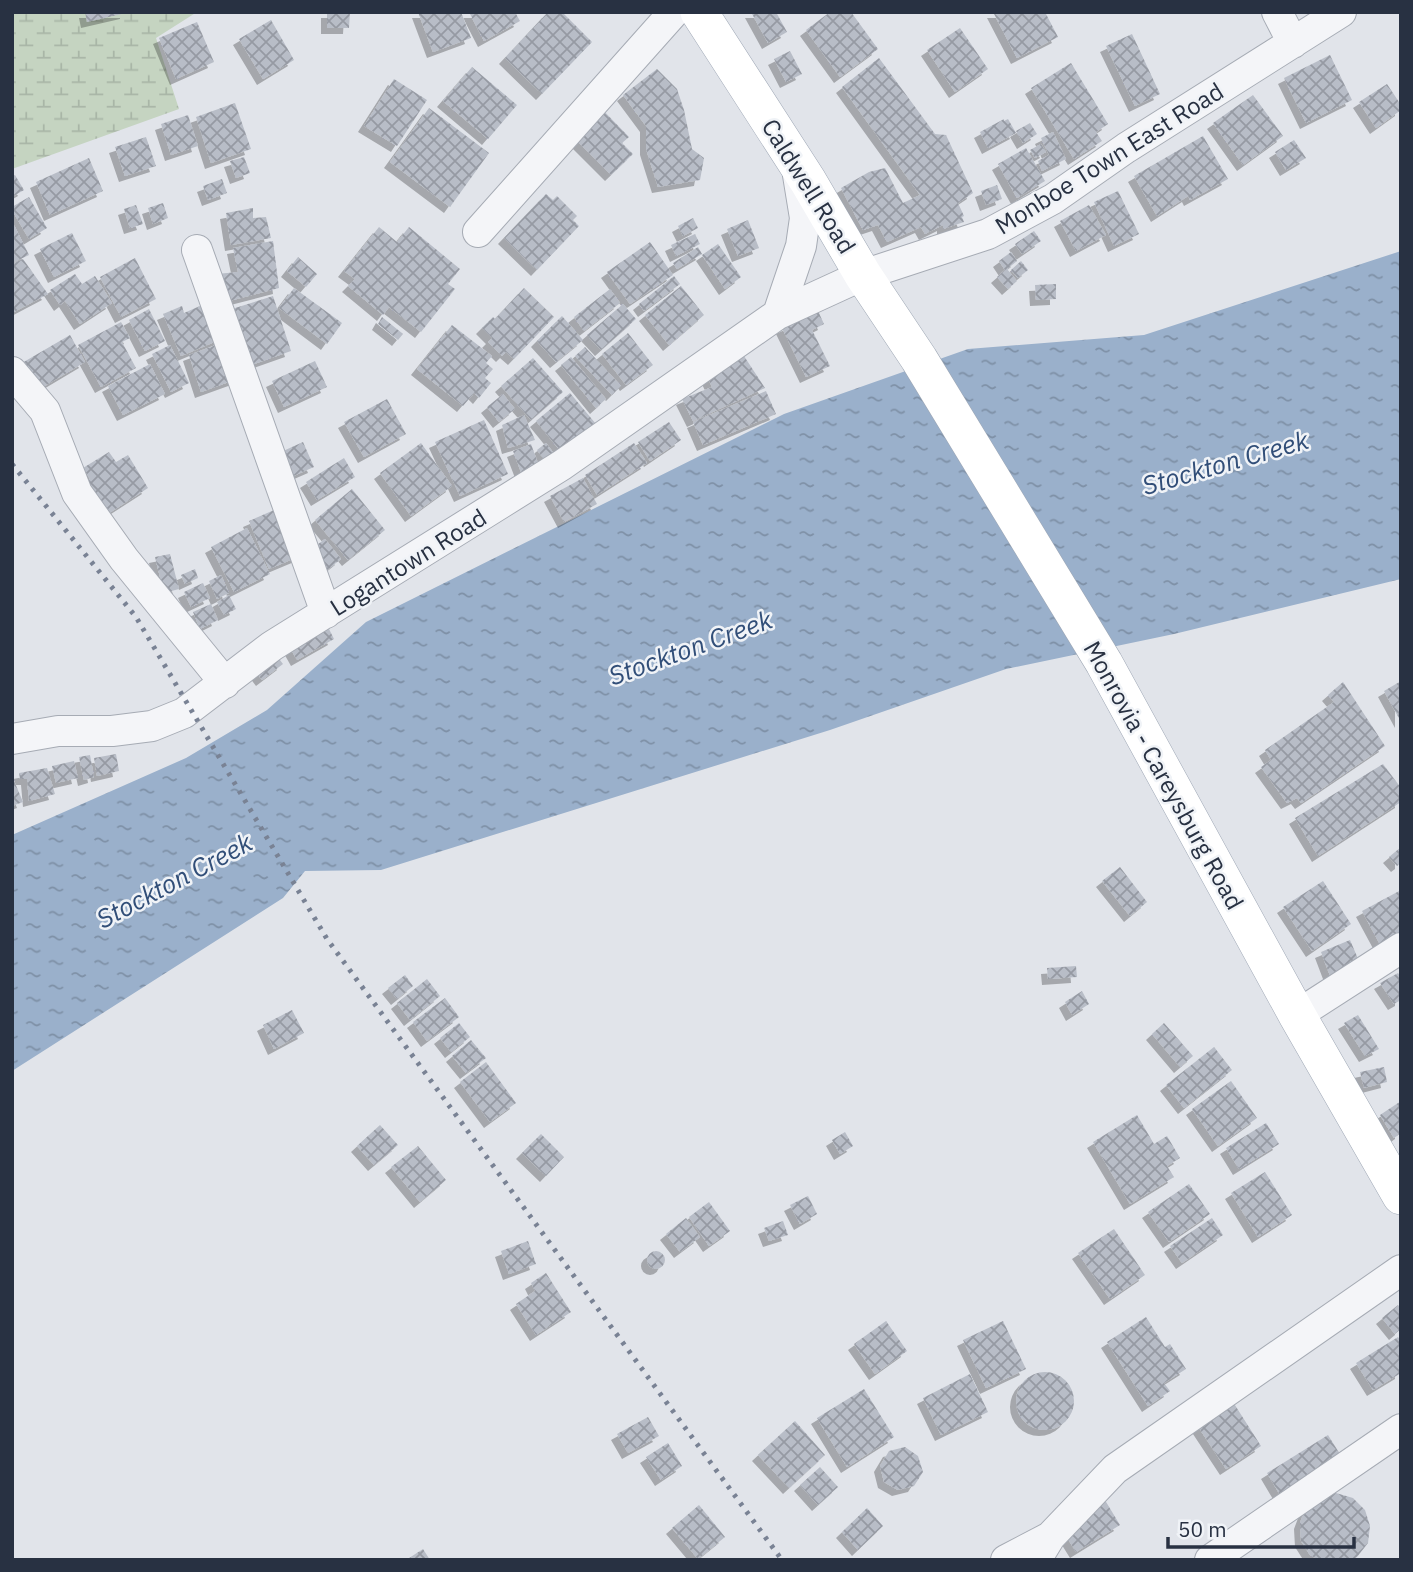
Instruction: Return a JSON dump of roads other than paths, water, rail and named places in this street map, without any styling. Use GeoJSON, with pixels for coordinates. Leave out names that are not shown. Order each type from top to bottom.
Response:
{"type":"FeatureCollection","features":[{"type":"Feature","properties":{"kind":"main road","name":"Caldwell Road"},"geometry":{"type":"LineString","coordinates":[[699,12],[797,164],[863,275],[919,359]]}},
{"type":"Feature","properties":{"kind":"main road","name":"Monrovia - Careysburg Road"},"geometry":{"type":"LineString","coordinates":[[919,359],[1104,663],[1297,1015],[1401,1196]]}},
{"type":"Feature","properties":{"kind":"street"},"geometry":{"type":"LineString","coordinates":[[478,232],[674,12]]}},
{"type":"Feature","properties":{"kind":"street"},"geometry":{"type":"LineString","coordinates":[[1277,12],[1293,43]]}},
{"type":"Feature","properties":{"kind":"street","name":"Monboe Town East Road"},"geometry":{"type":"LineString","coordinates":[[863,275],[988,234],[1053,199],[1126,148],[1341,12]]}},
{"type":"Feature","properties":{"kind":"street"},"geometry":{"type":"LineString","coordinates":[[778,314],[802,246],[805,218],[797,164]]}},
{"type":"Feature","properties":{"kind":"street"},"geometry":{"type":"LineString","coordinates":[[197,250],[326,613]]}},
{"type":"Feature","properties":{"kind":"street","name":"Logantown Road"},"geometry":{"type":"LineString","coordinates":[[12,738],[58,731],[152,726],[184,713],[272,646],[562,465],[778,314],[863,275]]}},
{"type":"Feature","properties":{"kind":"street"},"geometry":{"type":"LineString","coordinates":[[12,372],[45,411],[77,493],[124,559],[225,683]]}},
{"type":"Feature","properties":{"kind":"street"},"geometry":{"type":"LineString","coordinates":[[1297,1015],[1401,948]]}},
{"type":"Feature","properties":{"kind":"street"},"geometry":{"type":"LineString","coordinates":[[1006,1560],[1043,1548],[1115,1469],[1401,1270]]}},
{"type":"Feature","properties":{"kind":"street"},"geometry":{"type":"LineString","coordinates":[[1210,1560],[1401,1429]]}},
{"type":"Feature","properties":{"kind":"water","name":"Stockton Creek"},"geometry":{"type":"Polygon","coordinates":[[[1401,251],[1401,579],[1174,634],[1006,669],[830,730],[381,870],[305,871],[283,898],[12,1071],[12,835],[186,758],[267,710],[366,622],[784,414],[968,349],[1144,335],[1401,251]]]}},
{"type":"Feature","properties":{"kind":"railway"},"geometry":{"type":"LineString","coordinates":[[12,464],[136,617],[327,939],[782,1560]]}}]}
